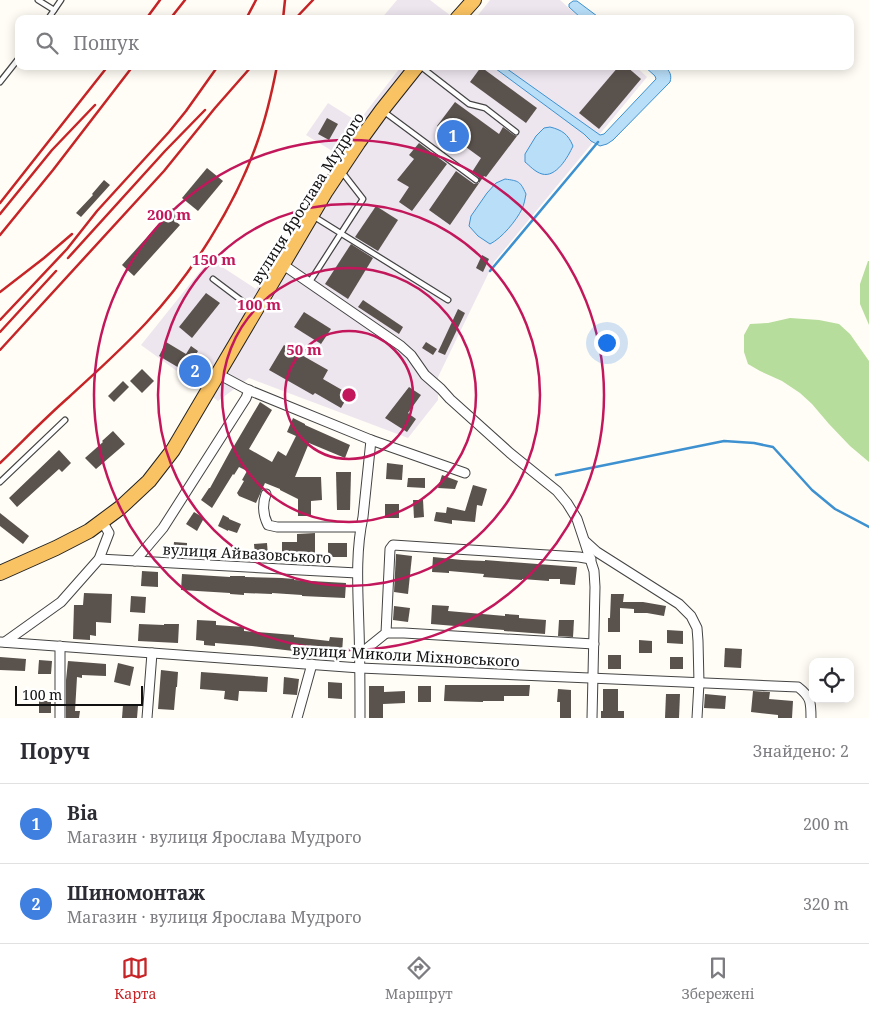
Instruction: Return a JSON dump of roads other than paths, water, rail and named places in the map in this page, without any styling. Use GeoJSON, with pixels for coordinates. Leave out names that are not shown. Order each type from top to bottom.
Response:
{"type":"FeatureCollection","features":[{"type":"Feature","properties":{"kind":"highway"},"geometry":{"type":"LineString","coordinates":[[461,15],[474,0]]}},
{"type":"Feature","properties":{"kind":"highway","name":"вулиця Ярослава Мудрого"},"geometry":{"type":"LineString","coordinates":[[0,573],[56,548],[89,530],[120,508],[149,481],[172,450],[340,170],[382,110],[416,70]]}},
{"type":"Feature","properties":{"kind":"street"},"geometry":{"type":"LineString","coordinates":[[282,264],[411,355],[425,375],[450,399],[510,453],[557,491],[578,519],[594,571],[592,718]]}},
{"type":"Feature","properties":{"kind":"street"},"geometry":{"type":"LineString","coordinates":[[218,374],[250,390],[371,440],[465,473]]}},
{"type":"Feature","properties":{"kind":"street","name":"вулиця Айвазовського"},"geometry":{"type":"LineString","coordinates":[[135,561],[163,528],[250,390]]}},
{"type":"Feature","properties":{"kind":"street"},"geometry":{"type":"LineString","coordinates":[[360,718],[357,573],[360,527],[363,517],[371,440]]}},
{"type":"Feature","properties":{"kind":"street"},"geometry":{"type":"LineString","coordinates":[[266,494],[263,506],[264,516],[268,525],[360,527]]}},
{"type":"Feature","properties":{"kind":"street"},"geometry":{"type":"LineString","coordinates":[[3,642],[61,602],[99,560],[110,533],[102,521]]}},
{"type":"Feature","properties":{"kind":"street"},"geometry":{"type":"LineString","coordinates":[[584,540],[597,552],[679,604],[691,616],[697,628],[698,641],[699,683],[697,718]]}},
{"type":"Feature","properties":{"kind":"street","name":"вулиця Миколи Міхновського"},"geometry":{"type":"LineString","coordinates":[[360,654],[386,633],[390,549],[393,545],[578,556],[590,559]]}},
{"type":"Feature","properties":{"kind":"street","name":"вулиця Айвазовського"},"geometry":{"type":"LineString","coordinates":[[99,560],[357,573]]}},
{"type":"Feature","properties":{"kind":"street"},"geometry":{"type":"LineString","coordinates":[[386,633],[594,644]]}},
{"type":"Feature","properties":{"kind":"street","name":"вулиця Миколи Міхновського"},"geometry":{"type":"LineString","coordinates":[[3,642],[360,668],[798,686],[808,694],[810,718]]}},
{"type":"Feature","properties":{"kind":"street"},"geometry":{"type":"LineString","coordinates":[[60,646],[60,718]]}},
{"type":"Feature","properties":{"kind":"street"},"geometry":{"type":"LineString","coordinates":[[147,718],[152,653]]}},
{"type":"Feature","properties":{"kind":"street"},"geometry":{"type":"LineString","coordinates":[[297,718],[312,664]]}},
{"type":"Feature","properties":{"kind":"lane"},"geometry":{"type":"LineString","coordinates":[[38,0],[54,10]]}},
{"type":"Feature","properties":{"kind":"lane"},"geometry":{"type":"LineString","coordinates":[[51,15],[61,0]]}},
{"type":"Feature","properties":{"kind":"lane"},"geometry":{"type":"LineString","coordinates":[[0,82],[15,63]]}},
{"type":"Feature","properties":{"kind":"lane"},"geometry":{"type":"LineString","coordinates":[[424,70],[469,104],[485,108],[516,132]]}},
{"type":"Feature","properties":{"kind":"lane"},"geometry":{"type":"LineString","coordinates":[[382,110],[476,180]]}},
{"type":"Feature","properties":{"kind":"lane"},"geometry":{"type":"LineString","coordinates":[[309,283],[363,199],[340,170]]}},
{"type":"Feature","properties":{"kind":"lane"},"geometry":{"type":"LineString","coordinates":[[312,215],[448,300]]}},
{"type":"Feature","properties":{"kind":"lane"},"geometry":{"type":"LineString","coordinates":[[213,279],[255,311]]}},
{"type":"Feature","properties":{"kind":"lane"},"geometry":{"type":"LineString","coordinates":[[0,482],[65,420]]}},
{"type":"Feature","properties":{"kind":"water"},"geometry":{"type":"Polygon","coordinates":[[[577,1],[596,15],[578,15],[569,7],[569,4],[577,1]]]}},
{"type":"Feature","properties":{"kind":"water"},"geometry":{"type":"Polygon","coordinates":[[[497,70],[509,70],[600,135],[604,134],[656,79],[648,70],[669,71],[671,75],[670,82],[613,140],[600,146],[497,70]]]}},
{"type":"Feature","properties":{"kind":"water"},"geometry":{"type":"Polygon","coordinates":[[[550,127],[564,133],[573,146],[565,161],[557,170],[552,173],[542,174],[525,162],[525,154],[536,136],[544,128],[550,127]]]}},
{"type":"Feature","properties":{"kind":"water"},"geometry":{"type":"Polygon","coordinates":[[[505,179],[516,181],[526,194],[522,209],[516,219],[499,238],[490,244],[478,236],[469,226],[471,216],[496,183],[505,179]]]}},
{"type":"Feature","properties":{"kind":"waterway"},"geometry":{"type":"LineString","coordinates":[[490,271],[598,142]]}},
{"type":"Feature","properties":{"kind":"waterway"},"geometry":{"type":"LineString","coordinates":[[556,475],[724,441],[754,443],[773,447],[812,490],[835,509],[869,527]]}},
{"type":"Feature","properties":{"kind":"railway"},"geometry":{"type":"LineString","coordinates":[[149,15],[160,0]]}},
{"type":"Feature","properties":{"kind":"railway"},"geometry":{"type":"LineString","coordinates":[[173,15],[185,0]]}},
{"type":"Feature","properties":{"kind":"railway"},"geometry":{"type":"LineString","coordinates":[[248,15],[256,0]]}},
{"type":"Feature","properties":{"kind":"railway"},"geometry":{"type":"LineString","coordinates":[[283,15],[285,0]]}},
{"type":"Feature","properties":{"kind":"railway"},"geometry":{"type":"LineString","coordinates":[[299,15],[313,0]]}},
{"type":"Feature","properties":{"kind":"railway"},"geometry":{"type":"LineString","coordinates":[[0,203],[105,70]]}},
{"type":"Feature","properties":{"kind":"railway"},"geometry":{"type":"LineString","coordinates":[[0,235],[130,70]]}},
{"type":"Feature","properties":{"kind":"railway"},"geometry":{"type":"LineString","coordinates":[[0,320],[67,249],[97,211],[169,132],[215,70]]}},
{"type":"Feature","properties":{"kind":"railway"},"geometry":{"type":"LineString","coordinates":[[0,350],[164,171],[248,70]]}},
{"type":"Feature","properties":{"kind":"railway"},"geometry":{"type":"LineString","coordinates":[[0,463],[137,333],[163,304],[195,262],[224,215],[248,167],[263,124],[276,70]]}},
{"type":"Feature","properties":{"kind":"railway"},"geometry":{"type":"LineString","coordinates":[[0,214],[52,150],[95,105]]}},
{"type":"Feature","properties":{"kind":"railway"},"geometry":{"type":"LineString","coordinates":[[68,258],[165,151],[205,110]]}},
{"type":"Feature","properties":{"kind":"railway"},"geometry":{"type":"LineString","coordinates":[[0,292],[72,234]]}},
{"type":"Feature","properties":{"kind":"railway"},"geometry":{"type":"LineString","coordinates":[[0,332],[56,271]]}},
{"type":"Feature","properties":{"kind":"place","name":"Віа"},"geometry":{"type":"Point","coordinates":[453,136]}},
{"type":"Feature","properties":{"kind":"place","name":"Шиномонтаж"},"geometry":{"type":"Point","coordinates":[195,371]}}]}
